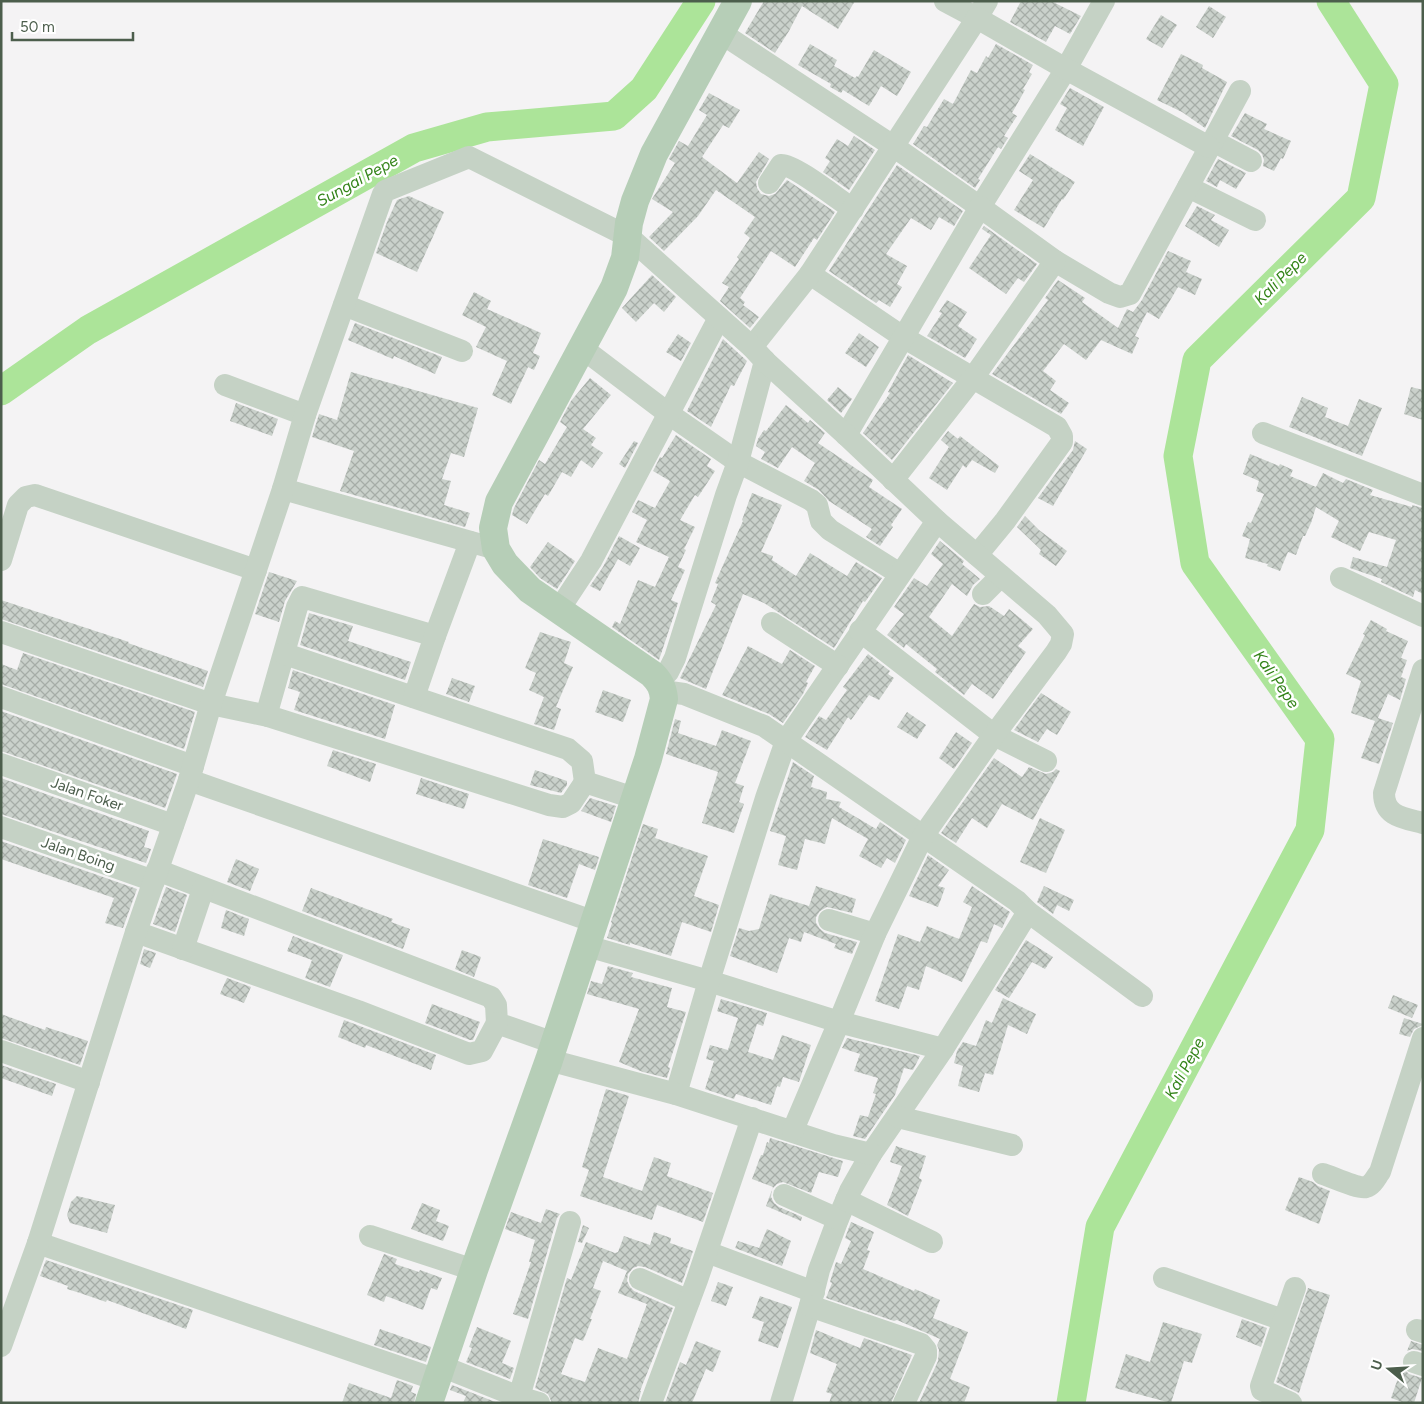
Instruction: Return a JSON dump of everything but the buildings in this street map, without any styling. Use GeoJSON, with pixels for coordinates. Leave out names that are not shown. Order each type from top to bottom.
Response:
{"type":"FeatureCollection","features":[{"type":"Feature","properties":{"kind":"main road"},"geometry":{"type":"LineString","coordinates":[[436,1383],[474,1270],[552,1052],[662,710],[661,686],[652,674],[530,590],[505,564],[496,549],[493,528],[499,502],[614,288],[625,258],[629,237],[629,223],[635,201],[654,154],[738,1]]}},
{"type":"Feature","properties":{"kind":"street"},"geometry":{"type":"LineString","coordinates":[[944,1],[982,10],[1066,69],[1211,144],[1251,161]]}},
{"type":"Feature","properties":{"kind":"street"},"geometry":{"type":"LineString","coordinates":[[846,435],[980,207],[1066,69],[1104,1]]}},
{"type":"Feature","properties":{"kind":"street"},"geometry":{"type":"LineString","coordinates":[[982,10],[758,354],[738,462],[675,658],[661,686],[764,726],[1017,901],[1028,912],[1142,996]]}},
{"type":"Feature","properties":{"kind":"street"},"geometry":{"type":"LineString","coordinates":[[721,33],[893,146],[1055,261],[1109,294],[1120,297],[1130,294],[1240,91]]}},
{"type":"Feature","properties":{"kind":"street"},"geometry":{"type":"LineString","coordinates":[[1,1346],[38,1244],[136,932],[191,773],[211,704],[283,489],[305,415],[385,191],[469,157],[629,237],[846,435],[937,521],[1047,615],[1063,634],[1061,644],[1056,652],[923,836],[875,934],[793,1130]]}},
{"type":"Feature","properties":{"kind":"street"},"geometry":{"type":"LineString","coordinates":[[769,183],[782,165],[790,166],[852,209]]}},
{"type":"Feature","properties":{"kind":"street"},"geometry":{"type":"LineString","coordinates":[[1188,187],[1255,220]]}},
{"type":"Feature","properties":{"kind":"street"},"geometry":{"type":"LineString","coordinates":[[893,480],[973,378],[1055,261]]}},
{"type":"Feature","properties":{"kind":"street"},"geometry":{"type":"LineString","coordinates":[[810,274],[903,338],[1057,427],[1062,436],[1062,442],[1005,521],[977,555]]}},
{"type":"Feature","properties":{"kind":"street"},"geometry":{"type":"LineString","coordinates":[[344,305],[462,351]]}},
{"type":"Feature","properties":{"kind":"street"},"geometry":{"type":"LineString","coordinates":[[558,610],[591,560],[719,318]]}},
{"type":"Feature","properties":{"kind":"street"},"geometry":{"type":"LineString","coordinates":[[582,348],[669,414],[738,462],[811,500],[817,505],[821,520],[830,530],[900,574]]}},
{"type":"Feature","properties":{"kind":"street"},"geometry":{"type":"LineString","coordinates":[[226,385],[305,415]]}},
{"type":"Feature","properties":{"kind":"street"},"geometry":{"type":"LineString","coordinates":[[1263,433],[1423,495]]}},
{"type":"Feature","properties":{"kind":"street"},"geometry":{"type":"LineString","coordinates":[[283,489],[496,549]]}},
{"type":"Feature","properties":{"kind":"street"},"geometry":{"type":"LineString","coordinates":[[1,560],[18,504],[26,496],[34,495],[256,570]]}},
{"type":"Feature","properties":{"kind":"street"},"geometry":{"type":"LineString","coordinates":[[676,1094],[709,981],[786,741],[937,521]]}},
{"type":"Feature","properties":{"kind":"street"},"geometry":{"type":"LineString","coordinates":[[414,697],[434,636],[470,542]]}},
{"type":"Feature","properties":{"kind":"street"},"geometry":{"type":"LineString","coordinates":[[983,594],[1001,576]]}},
{"type":"Feature","properties":{"kind":"street"},"geometry":{"type":"LineString","coordinates":[[1341,578],[1423,616]]}},
{"type":"Feature","properties":{"kind":"street"},"geometry":{"type":"LineString","coordinates":[[268,716],[268,709],[297,607],[302,597],[434,636]]}},
{"type":"Feature","properties":{"kind":"street"},"geometry":{"type":"LineString","coordinates":[[772,623],[838,666]]}},
{"type":"Feature","properties":{"kind":"street"},"geometry":{"type":"LineString","coordinates":[[860,631],[994,736],[1046,761]]}},
{"type":"Feature","properties":{"kind":"street"},"geometry":{"type":"LineString","coordinates":[[1,632],[211,704],[268,716],[550,805],[562,807],[571,803],[585,782],[582,761],[568,749],[285,654]]}},
{"type":"Feature","properties":{"kind":"street"},"geometry":{"type":"LineString","coordinates":[[1423,670],[1384,794],[1384,803],[1389,811],[1423,824]]}},
{"type":"Feature","properties":{"kind":"street"},"geometry":{"type":"LineString","coordinates":[[1,697],[709,981],[839,1022],[943,1049]]}},
{"type":"Feature","properties":{"kind":"street","name":"Jalan Foker"},"geometry":{"type":"LineString","coordinates":[[1,764],[173,825]]}},
{"type":"Feature","properties":{"kind":"street"},"geometry":{"type":"LineString","coordinates":[[585,782],[634,798]]}},
{"type":"Feature","properties":{"kind":"street","name":"Jalan Boing"},"geometry":{"type":"LineString","coordinates":[[1,827],[155,876],[203,889],[491,997],[496,1005],[497,1023]]}},
{"type":"Feature","properties":{"kind":"street"},"geometry":{"type":"LineString","coordinates":[[183,949],[203,889]]}},
{"type":"Feature","properties":{"kind":"street"},"geometry":{"type":"LineString","coordinates":[[781,1403],[819,1270],[842,1209],[872,1154],[943,1049],[1028,912]]}},
{"type":"Feature","properties":{"kind":"street"},"geometry":{"type":"LineString","coordinates":[[829,920],[875,934]]}},
{"type":"Feature","properties":{"kind":"street"},"geometry":{"type":"LineString","coordinates":[[136,932],[358,1011],[470,1054],[482,1051],[497,1023],[552,1052],[676,1094],[833,1144],[872,1154]]}},
{"type":"Feature","properties":{"kind":"street"},"geometry":{"type":"LineString","coordinates":[[1323,1174],[1359,1186],[1365,1187],[1372,1184],[1380,1172],[1423,1038]]}},
{"type":"Feature","properties":{"kind":"street"},"geometry":{"type":"LineString","coordinates":[[1,1051],[89,1082]]}},
{"type":"Feature","properties":{"kind":"street"},"geometry":{"type":"LineString","coordinates":[[898,1117],[1012,1145]]}},
{"type":"Feature","properties":{"kind":"street"},"geometry":{"type":"LineString","coordinates":[[651,1403],[707,1252],[752,1118]]}},
{"type":"Feature","properties":{"kind":"street"},"geometry":{"type":"LineString","coordinates":[[784,1195],[842,1209],[932,1242]]}},
{"type":"Feature","properties":{"kind":"street"},"geometry":{"type":"LineString","coordinates":[[38,1244],[436,1383],[529,1400],[570,1222]]}},
{"type":"Feature","properties":{"kind":"street"},"geometry":{"type":"LineString","coordinates":[[370,1236],[474,1270]]}},
{"type":"Feature","properties":{"kind":"street"},"geometry":{"type":"LineString","coordinates":[[707,1252],[812,1299],[921,1344],[926,1350],[926,1356],[904,1403]]}},
{"type":"Feature","properties":{"kind":"street"},"geometry":{"type":"LineString","coordinates":[[1164,1278],[1283,1320]]}},
{"type":"Feature","properties":{"kind":"street"},"geometry":{"type":"LineString","coordinates":[[640,1279],[689,1301]]}},
{"type":"Feature","properties":{"kind":"street"},"geometry":{"type":"LineString","coordinates":[[1277,1400],[1262,1390],[1261,1382],[1295,1288]]}},
{"type":"Feature","properties":{"kind":"waterway","name":"Sungai Pepe"},"geometry":{"type":"LineString","coordinates":[[1,391],[88,330],[414,148],[487,127],[614,116],[644,89],[701,1]]}},
{"type":"Feature","properties":{"kind":"waterway","name":"Kali Pepe"},"geometry":{"type":"LineString","coordinates":[[1071,1403],[1100,1227],[1310,830],[1320,739],[1195,563],[1178,456],[1197,360],[1361,198],[1384,84],[1331,1]]}}]}
